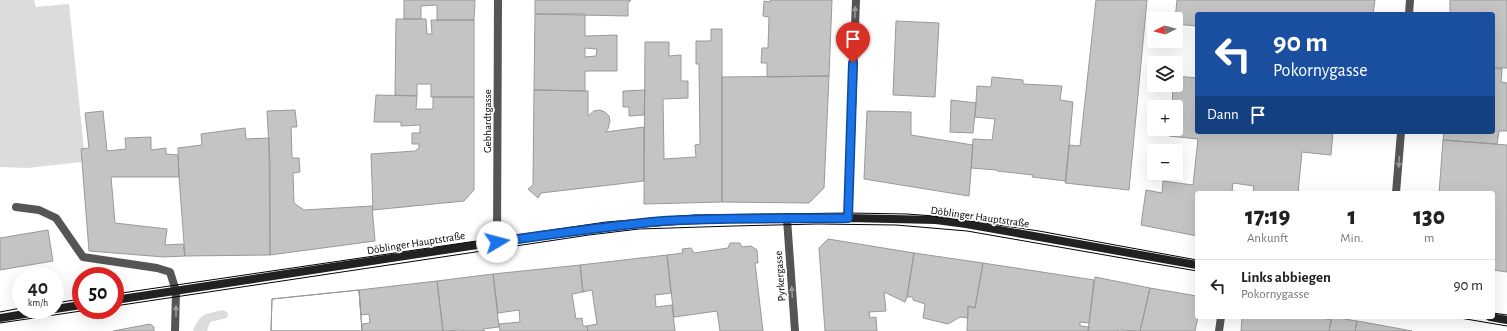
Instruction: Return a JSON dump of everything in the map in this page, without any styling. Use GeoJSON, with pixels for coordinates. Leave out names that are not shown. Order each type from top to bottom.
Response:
{"type":"FeatureCollection","features":[{"type":"Feature","properties":{"kind":"main road","name":"Döblinger Hauptstraße"},"geometry":{"type":"LineString","coordinates":[[124,299],[497,242],[624,225],[703,219],[848,218],[929,220],[966,224],[1195,265]]}},
{"type":"Feature","properties":{"kind":"main road"},"geometry":{"type":"LineString","coordinates":[[0,318],[12,316]]}},
{"type":"Feature","properties":{"kind":"main road"},"geometry":{"type":"LineString","coordinates":[[1495,318],[1507,320]]}},
{"type":"Feature","properties":{"kind":"street","name":"Gebhardtgasse"},"geometry":{"type":"LineString","coordinates":[[497,242],[498,0]]}},
{"type":"Feature","properties":{"kind":"street"},"geometry":{"type":"LineString","coordinates":[[848,218],[856,0]]}},
{"type":"Feature","properties":{"kind":"street"},"geometry":{"type":"LineString","coordinates":[[1409,12],[1410,0]]}},
{"type":"Feature","properties":{"kind":"street"},"geometry":{"type":"LineString","coordinates":[[1396,191],[1401,134]]}},
{"type":"Feature","properties":{"kind":"street"},"geometry":{"type":"LineString","coordinates":[[16,207],[39,210],[56,218],[82,257],[157,268],[170,272],[176,291],[175,331]]}},
{"type":"Feature","properties":{"kind":"street","name":"Pyrkergasse"},"geometry":{"type":"LineString","coordinates":[[787,219],[795,331]]}},
{"type":"Feature","properties":{"kind":"street"},"geometry":{"type":"LineString","coordinates":[[1219,331],[1221,319]]}},
{"type":"Feature","properties":{"kind":"shaded area"},"geometry":{"type":"Polygon","coordinates":[[[0,0],[34,0],[36,7],[69,4],[84,149],[82,162],[27,168],[0,167],[0,0]]]}},
{"type":"Feature","properties":{"kind":"shaded area"},"geometry":{"type":"Polygon","coordinates":[[[223,310],[228,313],[227,318],[210,322],[207,331],[193,331],[201,317],[223,310]]]}},
{"type":"Feature","properties":{"kind":"building"},"geometry":{"type":"Polygon","coordinates":[[[404,0],[475,0],[474,20],[437,20],[437,5],[421,6],[421,19],[404,19],[404,0]]]}},
{"type":"Feature","properties":{"kind":"building"},"geometry":{"type":"Polygon","coordinates":[[[535,0],[631,0],[628,3],[628,16],[535,14],[535,0]]]}},
{"type":"Feature","properties":{"kind":"building"},"geometry":{"type":"Polygon","coordinates":[[[770,0],[832,0],[829,76],[767,77],[767,63],[761,63],[762,48],[768,48],[769,17],[763,16],[764,1],[770,2],[770,0]]]}},
{"type":"Feature","properties":{"kind":"building"},"geometry":{"type":"Polygon","coordinates":[[[1096,0],[1147,0],[1129,190],[1065,183],[1069,145],[1080,146],[1096,0]]]}},
{"type":"Feature","properties":{"kind":"building"},"geometry":{"type":"Polygon","coordinates":[[[1177,0],[1375,0],[1373,12],[1195,12],[1195,26],[1183,25],[1183,12],[1176,12],[1177,0]]]}},
{"type":"Feature","properties":{"kind":"building"},"geometry":{"type":"Polygon","coordinates":[[[1450,0],[1507,0],[1507,68],[1495,68],[1495,12],[1450,12],[1450,0]]]}},
{"type":"Feature","properties":{"kind":"building"},"geometry":{"type":"Polygon","coordinates":[[[535,14],[585,14],[585,36],[617,35],[617,71],[585,71],[585,91],[534,90],[535,14]],[[585,48],[585,57],[596,56],[597,49],[585,48]]]}},
{"type":"Feature","properties":{"kind":"building"},"geometry":{"type":"Polygon","coordinates":[[[396,19],[426,19],[427,34],[432,34],[431,20],[474,20],[474,97],[431,97],[431,84],[417,84],[417,96],[395,95],[396,19]]]}},
{"type":"Feature","properties":{"kind":"building"},"geometry":{"type":"Polygon","coordinates":[[[896,21],[939,23],[935,97],[893,95],[896,21]]]}},
{"type":"Feature","properties":{"kind":"building"},"geometry":{"type":"Polygon","coordinates":[[[711,29],[722,29],[722,202],[644,204],[645,42],[669,42],[669,56],[681,55],[681,81],[688,81],[688,98],[663,99],[664,159],[696,157],[695,145],[700,144],[699,64],[696,64],[696,41],[711,41],[711,29]]]}},
{"type":"Feature","properties":{"kind":"building"},"geometry":{"type":"Polygon","coordinates":[[[1495,68],[1502,69],[1501,82],[1507,83],[1507,131],[1499,131],[1497,144],[1443,140],[1444,134],[1495,134],[1495,68]]]}},
{"type":"Feature","properties":{"kind":"building"},"geometry":{"type":"Polygon","coordinates":[[[829,76],[824,188],[809,203],[722,202],[722,77],[829,76]]]}},
{"type":"Feature","properties":{"kind":"building"},"geometry":{"type":"Polygon","coordinates":[[[992,77],[1023,80],[1023,84],[1062,86],[1060,100],[1073,102],[1066,181],[1032,177],[1033,175],[997,170],[971,168],[973,139],[992,140],[995,119],[975,117],[977,86],[991,87],[992,77]]]}},
{"type":"Feature","properties":{"kind":"building"},"geometry":{"type":"Polygon","coordinates":[[[1183,77],[1195,78],[1195,134],[1333,134],[1331,155],[1302,152],[1298,191],[1253,191],[1254,186],[1233,183],[1232,191],[1195,191],[1195,236],[1141,225],[1146,190],[1162,193],[1163,181],[1193,185],[1198,139],[1169,136],[1183,136],[1183,100],[1172,100],[1173,92],[1183,92],[1183,77]]]}},
{"type":"Feature","properties":{"kind":"building"},"geometry":{"type":"Polygon","coordinates":[[[534,90],[588,91],[588,116],[594,111],[600,110],[609,116],[610,121],[608,129],[605,132],[644,127],[644,181],[541,193],[538,198],[528,189],[533,185],[534,90]]]}},
{"type":"Feature","properties":{"kind":"building"},"geometry":{"type":"Polygon","coordinates":[[[645,90],[644,115],[629,116],[629,107],[623,107],[623,91],[645,90]]]}},
{"type":"Feature","properties":{"kind":"building"},"geometry":{"type":"Polygon","coordinates":[[[376,95],[417,96],[416,109],[433,109],[433,97],[474,97],[474,190],[464,201],[373,210],[371,154],[415,151],[419,148],[419,144],[412,144],[412,133],[420,133],[420,125],[401,126],[401,122],[374,122],[376,95]]]}},
{"type":"Feature","properties":{"kind":"building"},"geometry":{"type":"Polygon","coordinates":[[[951,100],[976,103],[973,133],[950,132],[951,100]]]}},
{"type":"Feature","properties":{"kind":"building"},"geometry":{"type":"Polygon","coordinates":[[[295,110],[297,127],[291,127],[292,158],[299,158],[300,172],[293,173],[294,203],[304,210],[372,206],[375,241],[270,255],[270,164],[267,111],[295,110]]]}},
{"type":"Feature","properties":{"kind":"building"},"geometry":{"type":"Polygon","coordinates":[[[103,111],[107,151],[126,149],[125,138],[151,137],[151,150],[166,148],[166,154],[178,155],[179,177],[111,177],[115,223],[167,229],[165,245],[183,244],[185,256],[164,257],[89,251],[81,149],[89,148],[85,113],[103,111]]]}},
{"type":"Feature","properties":{"kind":"building"},"geometry":{"type":"Polygon","coordinates":[[[867,111],[911,112],[911,135],[973,145],[969,196],[864,179],[867,111]]]}},
{"type":"Feature","properties":{"kind":"building"},"geometry":{"type":"Polygon","coordinates":[[[245,128],[246,139],[269,138],[270,255],[185,256],[178,148],[202,145],[201,134],[245,128]]]}},
{"type":"Feature","properties":{"kind":"building"},"geometry":{"type":"Polygon","coordinates":[[[1443,140],[1507,145],[1507,272],[1495,270],[1495,191],[1439,191],[1443,140]]]}},
{"type":"Feature","properties":{"kind":"building"},"geometry":{"type":"Polygon","coordinates":[[[48,230],[53,261],[0,270],[0,238],[48,230]]]}},
{"type":"Feature","properties":{"kind":"building"},"geometry":{"type":"Polygon","coordinates":[[[828,239],[914,253],[905,302],[884,292],[886,311],[869,312],[870,318],[876,317],[877,331],[825,331],[819,248],[828,239]]]}},
{"type":"Feature","properties":{"kind":"building"},"geometry":{"type":"Polygon","coordinates":[[[730,243],[740,243],[742,247],[751,246],[757,250],[758,263],[755,263],[763,331],[720,331],[717,311],[674,317],[667,255],[683,253],[682,249],[691,248],[694,253],[728,248],[730,243]]]}},
{"type":"Feature","properties":{"kind":"building"},"geometry":{"type":"Polygon","coordinates":[[[914,253],[983,263],[975,308],[968,306],[968,318],[960,317],[948,324],[923,318],[925,304],[913,300],[913,297],[907,297],[914,253]]]}},
{"type":"Feature","properties":{"kind":"building"},"geometry":{"type":"Polygon","coordinates":[[[667,255],[671,293],[655,295],[656,307],[672,305],[675,331],[588,331],[587,326],[597,324],[592,290],[583,292],[580,265],[667,255]]]}},
{"type":"Feature","properties":{"kind":"building"},"geometry":{"type":"Polygon","coordinates":[[[983,263],[1094,280],[1089,323],[1080,322],[1080,326],[1089,327],[1088,331],[967,331],[968,306],[975,308],[983,263]]]}},
{"type":"Feature","properties":{"kind":"building"},"geometry":{"type":"Polygon","coordinates":[[[580,265],[583,292],[572,294],[576,319],[582,318],[583,326],[587,326],[588,331],[500,331],[499,324],[520,322],[519,310],[498,313],[493,274],[580,265]]]}},
{"type":"Feature","properties":{"kind":"building"},"geometry":{"type":"Polygon","coordinates":[[[493,274],[499,327],[483,329],[485,331],[443,331],[437,281],[493,274]]]}},
{"type":"Feature","properties":{"kind":"building"},"geometry":{"type":"Polygon","coordinates":[[[1095,277],[1150,288],[1140,331],[1088,331],[1095,277]]]}},
{"type":"Feature","properties":{"kind":"building"},"geometry":{"type":"Polygon","coordinates":[[[437,281],[443,331],[362,331],[362,324],[370,323],[369,314],[361,315],[359,290],[437,281]]]}},
{"type":"Feature","properties":{"kind":"building"},"geometry":{"type":"Polygon","coordinates":[[[1150,288],[1195,296],[1195,319],[1198,319],[1195,331],[1140,331],[1150,288]]]}},
{"type":"Feature","properties":{"kind":"building"},"geometry":{"type":"Polygon","coordinates":[[[359,290],[362,331],[271,331],[272,299],[359,290]]]}},
{"type":"Feature","properties":{"kind":"building"},"geometry":{"type":"Polygon","coordinates":[[[359,290],[362,331],[271,331],[272,299],[359,290]]]}},
{"type":"Feature","properties":{"kind":"building"},"geometry":{"type":"Polygon","coordinates":[[[1242,319],[1331,320],[1329,331],[1241,331],[1242,319]]]}},
{"type":"Feature","properties":{"kind":"building"},"geometry":{"type":"Polygon","coordinates":[[[1332,319],[1357,321],[1355,331],[1329,331],[1332,319]]]}},
{"type":"Feature","properties":{"kind":"building"},"geometry":{"type":"Polygon","coordinates":[[[1357,321],[1385,326],[1412,331],[1355,331],[1357,321]]]}},
{"type":"Feature","properties":{"kind":"building"},"geometry":{"type":"Polygon","coordinates":[[[150,324],[154,327],[154,331],[113,331],[150,324]]]}},
{"type":"Feature","properties":{"kind":"tram line"},"geometry":{"type":"LineString","coordinates":[[124,293],[606,222],[694,215],[848,213],[934,216],[1039,231],[1195,260]]}},
{"type":"Feature","properties":{"kind":"tram line"},"geometry":{"type":"LineString","coordinates":[[124,305],[589,235],[639,229],[733,226],[818,224],[896,225],[967,231],[1195,271]]}},
{"type":"Feature","properties":{"kind":"tram line"},"geometry":{"type":"LineString","coordinates":[[64,302],[72,300]]}},
{"type":"Feature","properties":{"kind":"tram line"},"geometry":{"type":"LineString","coordinates":[[0,312],[12,310]]}},
{"type":"Feature","properties":{"kind":"tram line"},"geometry":{"type":"LineString","coordinates":[[0,323],[72,312]]}},
{"type":"Feature","properties":{"kind":"tram line"},"geometry":{"type":"LineString","coordinates":[[1495,313],[1507,315]]}},
{"type":"Feature","properties":{"kind":"tram line"},"geometry":{"type":"LineString","coordinates":[[1466,319],[1507,326]]}},
{"type":"Feature","properties":{"kind":"route"},"geometry":{"type":"LineString","coordinates":[[497,242],[664,221],[703,219],[848,218],[853,63]]}}]}
